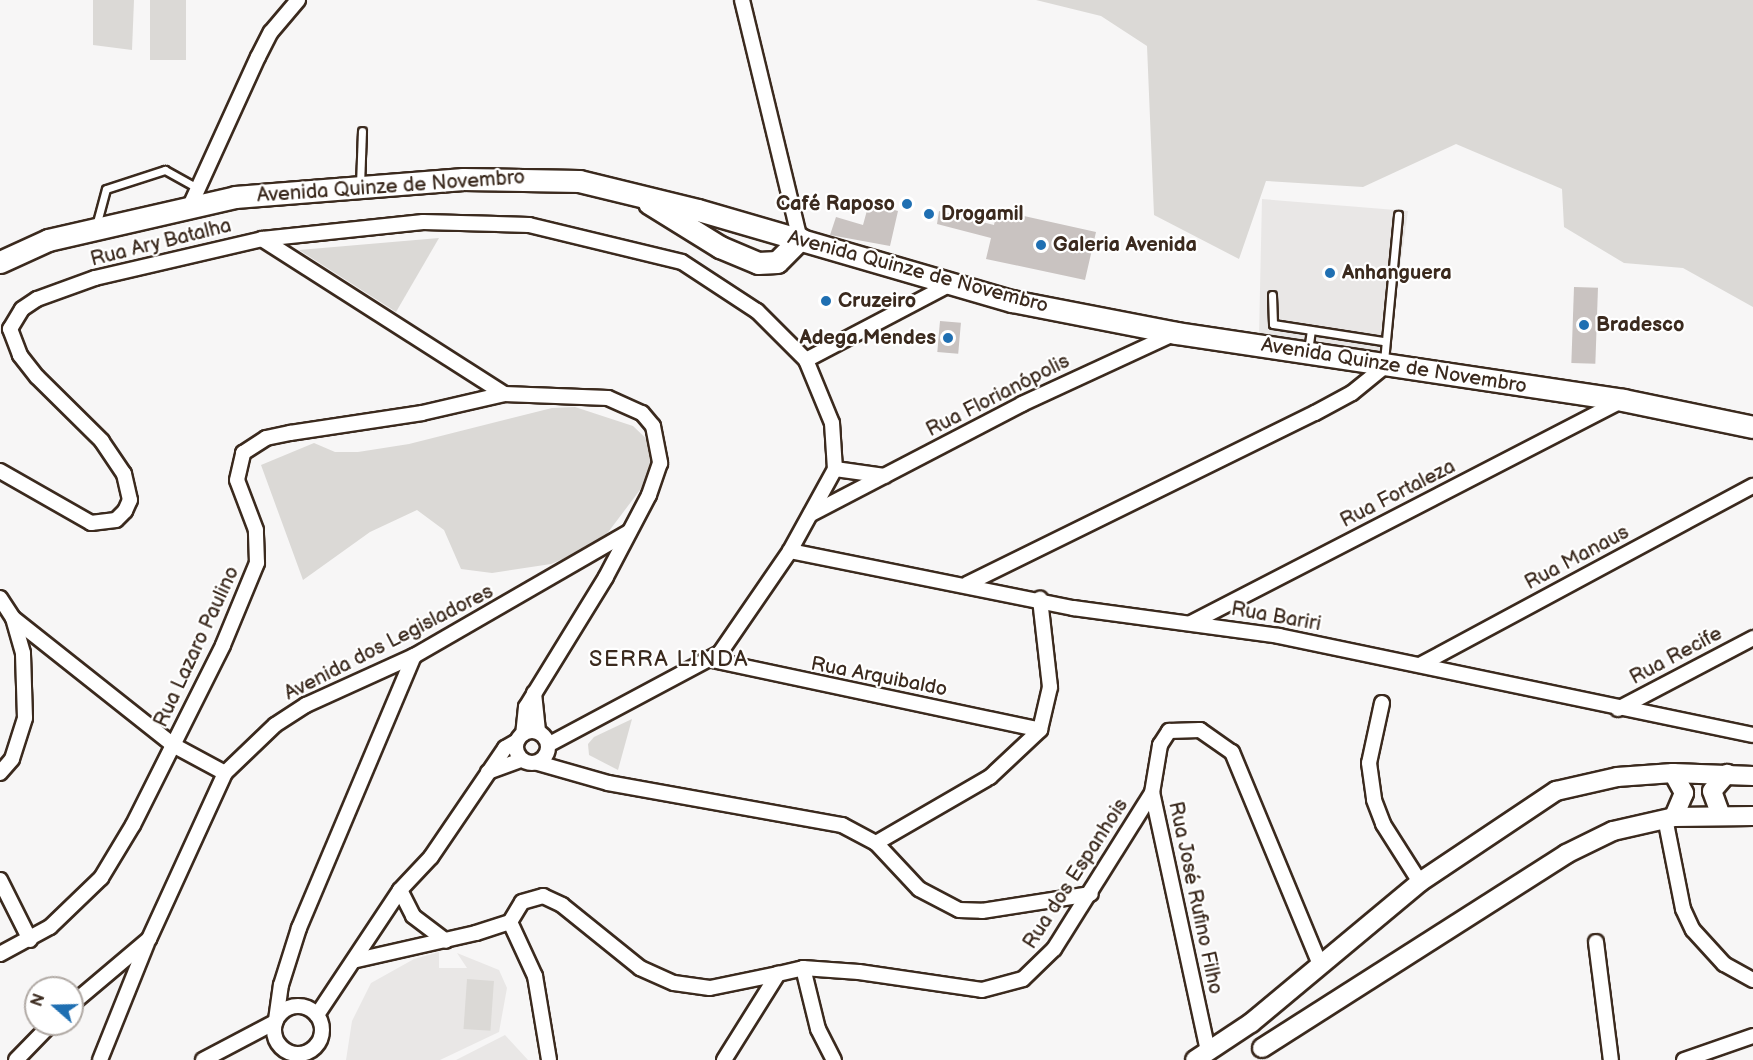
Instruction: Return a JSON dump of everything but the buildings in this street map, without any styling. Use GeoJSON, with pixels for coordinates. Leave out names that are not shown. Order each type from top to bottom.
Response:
{"type":"FeatureCollection","features":[{"type":"Feature","properties":{"kind":"main road","name":"Avenida Quinze de Novembro"},"geometry":{"type":"LineString","coordinates":[[0,262],[48,240],[188,201],[360,186],[536,178],[630,192],[800,239],[949,285],[1176,333],[1384,367],[1623,400],[1753,427]]}},
{"type":"Feature","properties":{"kind":"main road"},"geometry":{"type":"LineString","coordinates":[[630,192],[720,247],[758,263],[777,262],[800,239]]}},
{"type":"Feature","properties":{"kind":"main road"},"geometry":{"type":"LineString","coordinates":[[1670,818],[1684,793],[1673,773]]}},
{"type":"Feature","properties":{"kind":"main road"},"geometry":{"type":"LineString","coordinates":[[1202,1056],[1251,1023],[1319,962],[1420,882],[1556,791],[1584,781],[1673,773],[1753,776]]}},
{"type":"Feature","properties":{"kind":"main road"},"geometry":{"type":"LineString","coordinates":[[1720,813],[1712,791],[1727,774]]}},
{"type":"Feature","properties":{"kind":"main road"},"geometry":{"type":"LineString","coordinates":[[1251,1023],[1262,1054],[1566,854],[1613,831],[1670,818],[1720,813],[1753,816]]}},
{"type":"Feature","properties":{"kind":"street"},"geometry":{"type":"LineString","coordinates":[[188,201],[271,32],[298,0]]}},
{"type":"Feature","properties":{"kind":"street"},"geometry":{"type":"LineString","coordinates":[[742,0],[800,239]]}},
{"type":"Feature","properties":{"kind":"street","name":"Rua Ary Batalha"},"geometry":{"type":"LineString","coordinates":[[0,471],[91,523],[116,520],[130,500],[124,474],[108,449],[38,377],[20,355],[5,330],[22,309],[37,299],[154,262],[262,239],[376,225],[489,221],[589,237],[682,262],[757,310],[806,360],[832,423],[835,469]]}},
{"type":"Feature","properties":{"kind":"street"},"geometry":{"type":"LineString","coordinates":[[262,239],[504,394]]}},
{"type":"Feature","properties":{"kind":"street"},"geometry":{"type":"LineString","coordinates":[[806,360],[949,285]]}},
{"type":"Feature","properties":{"kind":"street"},"geometry":{"type":"LineString","coordinates":[[1125,354],[1142,326]]}},
{"type":"Feature","properties":{"kind":"street","name":"Rua Florianópolis"},"geometry":{"type":"LineString","coordinates":[[811,514],[890,476],[1125,354],[1176,333]]}},
{"type":"Feature","properties":{"kind":"street"},"geometry":{"type":"LineString","coordinates":[[967,584],[1315,413],[1352,393],[1384,367]]}},
{"type":"Feature","properties":{"kind":"street","name":"Rua Lazaro Paulino"},"geometry":{"type":"LineString","coordinates":[[0,954],[30,940],[77,906],[101,878],[173,745],[257,563],[256,530],[237,480],[243,453],[267,438],[422,413],[504,394],[589,394],[642,413],[653,426],[660,463],[631,531],[526,707],[520,738]]}},
{"type":"Feature","properties":{"kind":"street","name":"Rua Fortaleza"},"geometry":{"type":"LineString","coordinates":[[1191,623],[1623,400]]}},
{"type":"Feature","properties":{"kind":"street"},"geometry":{"type":"LineString","coordinates":[[316,1015],[357,960],[400,890],[431,857],[505,748],[520,738],[544,741],[591,725],[712,660],[737,634],[790,551],[835,469],[890,476]]}},
{"type":"Feature","properties":{"kind":"street","name":"Rua Manaus"},"geometry":{"type":"LineString","coordinates":[[1420,665],[1753,486]]}},
{"type":"Feature","properties":{"kind":"street","name":"Avenida dos Legisladores"},"geometry":{"type":"LineString","coordinates":[[225,773],[275,724],[306,705],[414,656],[631,531]]}},
{"type":"Feature","properties":{"kind":"street","name":"Rua Bariri"},"geometry":{"type":"LineString","coordinates":[[790,551],[967,584],[1112,615],[1191,623],[1420,665],[1618,709],[1753,735]]}},
{"type":"Feature","properties":{"kind":"street"},"geometry":{"type":"LineString","coordinates":[[0,598],[13,618],[23,653],[25,718],[12,759],[0,773]]}},
{"type":"Feature","properties":{"kind":"street"},"geometry":{"type":"LineString","coordinates":[[876,843],[990,777],[1040,730],[1050,687],[1040,599]]}},
{"type":"Feature","properties":{"kind":"street"},"geometry":{"type":"LineString","coordinates":[[13,618],[173,745],[225,773],[149,939],[100,1060]]}},
{"type":"Feature","properties":{"kind":"street","name":"Rua Recife"},"geometry":{"type":"LineString","coordinates":[[1618,709],[1753,638]]}},
{"type":"Feature","properties":{"kind":"street"},"geometry":{"type":"LineString","coordinates":[[203,1060],[275,1021],[292,1006],[308,1008],[316,1015],[322,1034],[315,1054],[290,1057],[275,1038],[275,1021],[281,985],[298,928],[414,656]]}},
{"type":"Feature","properties":{"kind":"street","name":"Rua Arquibaldo"},"geometry":{"type":"LineString","coordinates":[[712,660],[1040,730]]}},
{"type":"Feature","properties":{"kind":"street"},"geometry":{"type":"LineString","coordinates":[[534,693],[544,741],[538,763]]}},
{"type":"Feature","properties":{"kind":"street"},"geometry":{"type":"LineString","coordinates":[[1383,703],[1369,763],[1374,800],[1383,824],[1420,882]]}},
{"type":"Feature","properties":{"kind":"street","name":"Rua José Rufino Filho"},"geometry":{"type":"LineString","coordinates":[[1202,1056],[1152,793],[1160,745],[1169,731],[1200,730],[1232,752],[1319,962]]}},
{"type":"Feature","properties":{"kind":"street"},"geometry":{"type":"LineString","coordinates":[[520,738],[521,760]]}},
{"type":"Feature","properties":{"kind":"street"},"geometry":{"type":"LineString","coordinates":[[544,741],[590,778]]}},
{"type":"Feature","properties":{"kind":"street"},"geometry":{"type":"LineString","coordinates":[[488,772],[521,760],[590,778],[843,825],[876,843],[919,890],[959,910],[982,911],[1091,894]]}},
{"type":"Feature","properties":{"kind":"street","name":"Rua dos Espanhois"},"geometry":{"type":"LineString","coordinates":[[510,921],[522,902],[543,896],[562,905],[640,968],[674,983],[710,988],[803,968],[859,972],[958,989],[1002,988],[1040,966],[1091,894],[1152,793]]}},
{"type":"Feature","properties":{"kind":"street"},"geometry":{"type":"LineString","coordinates":[[1670,818],[1683,909],[1693,930],[1724,964],[1753,980]]}},
{"type":"Feature","properties":{"kind":"street"},"geometry":{"type":"LineString","coordinates":[[0,880],[30,940]]}},
{"type":"Feature","properties":{"kind":"street"},"geometry":{"type":"LineString","coordinates":[[400,890],[413,916],[446,941]]}},
{"type":"Feature","properties":{"kind":"street"},"geometry":{"type":"LineString","coordinates":[[357,960],[446,941],[510,921],[535,976],[549,1060]]}},
{"type":"Feature","properties":{"kind":"street"},"geometry":{"type":"LineString","coordinates":[[84,994],[149,939]]}},
{"type":"Feature","properties":{"kind":"street"},"geometry":{"type":"LineString","coordinates":[[1596,942],[1611,1060]]}},
{"type":"Feature","properties":{"kind":"street"},"geometry":{"type":"LineString","coordinates":[[803,968],[818,1029],[834,1060]]}},
{"type":"Feature","properties":{"kind":"street"},"geometry":{"type":"LineString","coordinates":[[724,1060],[778,974]]}},
{"type":"Feature","properties":{"kind":"street"},"geometry":{"type":"LineString","coordinates":[[16,1060],[39,1036]]}},
{"type":"Feature","properties":{"kind":"street"},"geometry":{"type":"LineString","coordinates":[[1684,1060],[1753,1036]]}},
{"type":"Feature","properties":{"kind":"lane"},"geometry":{"type":"LineString","coordinates":[[360,186],[362,131]]}},
{"type":"Feature","properties":{"kind":"lane"},"geometry":{"type":"LineString","coordinates":[[96,228],[106,189],[165,170],[188,201]]}},
{"type":"Feature","properties":{"kind":"lane"},"geometry":{"type":"LineString","coordinates":[[1384,367],[1383,341],[1398,215]]}},
{"type":"Feature","properties":{"kind":"lane"},"geometry":{"type":"LineString","coordinates":[[1272,295],[1270,322],[1383,341]]}},
{"type":"Feature","properties":{"kind":"lane"},"geometry":{"type":"LineString","coordinates":[[1308,353],[1311,330]]}},
{"type":"Feature","properties":{"kind":"path"},"geometry":{"type":"LineString","coordinates":[[154,262],[187,231],[188,201]]}},
{"type":"Feature","properties":{"kind":"shaded area"},"geometry":{"type":"Polygon","coordinates":[[[93,0],[134,0],[132,50],[93,45],[93,0]]]}},
{"type":"Feature","properties":{"kind":"shaded area"},"geometry":{"type":"Polygon","coordinates":[[[150,0],[186,0],[186,60],[150,60],[150,0]]]}},
{"type":"Feature","properties":{"kind":"shaded area"},"geometry":{"type":"Polygon","coordinates":[[[1036,0],[1753,0],[1753,307],[1683,268],[1624,263],[1564,227],[1562,189],[1456,144],[1363,187],[1266,181],[1239,259],[1154,215],[1147,46],[1101,16],[1036,0]]]}},
{"type":"Feature","properties":{"kind":"shaded area","name":"Anhanguera"},"geometry":{"type":"Polygon","coordinates":[[[1262,199],[1408,211],[1388,353],[1259,335],[1262,199]]]}},
{"type":"Feature","properties":{"kind":"shaded area"},"geometry":{"type":"Polygon","coordinates":[[[439,238],[396,312],[299,250],[439,238]]]}},
{"type":"Feature","properties":{"kind":"shaded area"},"geometry":{"type":"Polygon","coordinates":[[[575,407],[633,426],[655,447],[646,482],[600,543],[551,564],[492,573],[461,569],[444,530],[417,510],[370,532],[303,580],[261,465],[314,443],[335,452],[358,452],[409,444],[552,408],[575,407]]]}},
{"type":"Feature","properties":{"kind":"shaded area"},"geometry":{"type":"Polygon","coordinates":[[[632,719],[618,770],[589,755],[588,744],[594,737],[632,719]]]}},
{"type":"Feature","properties":{"kind":"shaded area"},"geometry":{"type":"Polygon","coordinates":[[[439,952],[439,968],[467,968],[457,953],[499,970],[507,988],[499,1032],[440,1060],[346,1060],[352,1021],[371,983],[414,959],[439,952]]]}},
{"type":"Feature","properties":{"kind":"shaded area"},"geometry":{"type":"Polygon","coordinates":[[[467,979],[494,981],[490,1031],[464,1029],[467,979]]]}},
{"type":"Feature","properties":{"kind":"shaded area"},"geometry":{"type":"Polygon","coordinates":[[[505,1035],[528,1060],[456,1060],[505,1035]]]}},
{"type":"Feature","properties":{"kind":"place","name":"Café Raposo"},"geometry":{"type":"Point","coordinates":[907,204]}},
{"type":"Feature","properties":{"kind":"place","name":"Drogamil"},"geometry":{"type":"Point","coordinates":[929,214]}},
{"type":"Feature","properties":{"kind":"place","name":"Galeria Avenida"},"geometry":{"type":"Point","coordinates":[1041,245]}},
{"type":"Feature","properties":{"kind":"place","name":"Anhanguera"},"geometry":{"type":"Point","coordinates":[1330,273]}},
{"type":"Feature","properties":{"kind":"place","name":"Cruzeiro"},"geometry":{"type":"Point","coordinates":[826,301]}},
{"type":"Feature","properties":{"kind":"place","name":"Bradesco"},"geometry":{"type":"Point","coordinates":[1584,325]}},
{"type":"Feature","properties":{"kind":"place","name":"Adega Mendes"},"geometry":{"type":"Point","coordinates":[948,338]}},
{"type":"Feature","properties":{"kind":"district","name":"SERRA LINDA"},"geometry":{"type":"Point","coordinates":[669,660]}}]}
